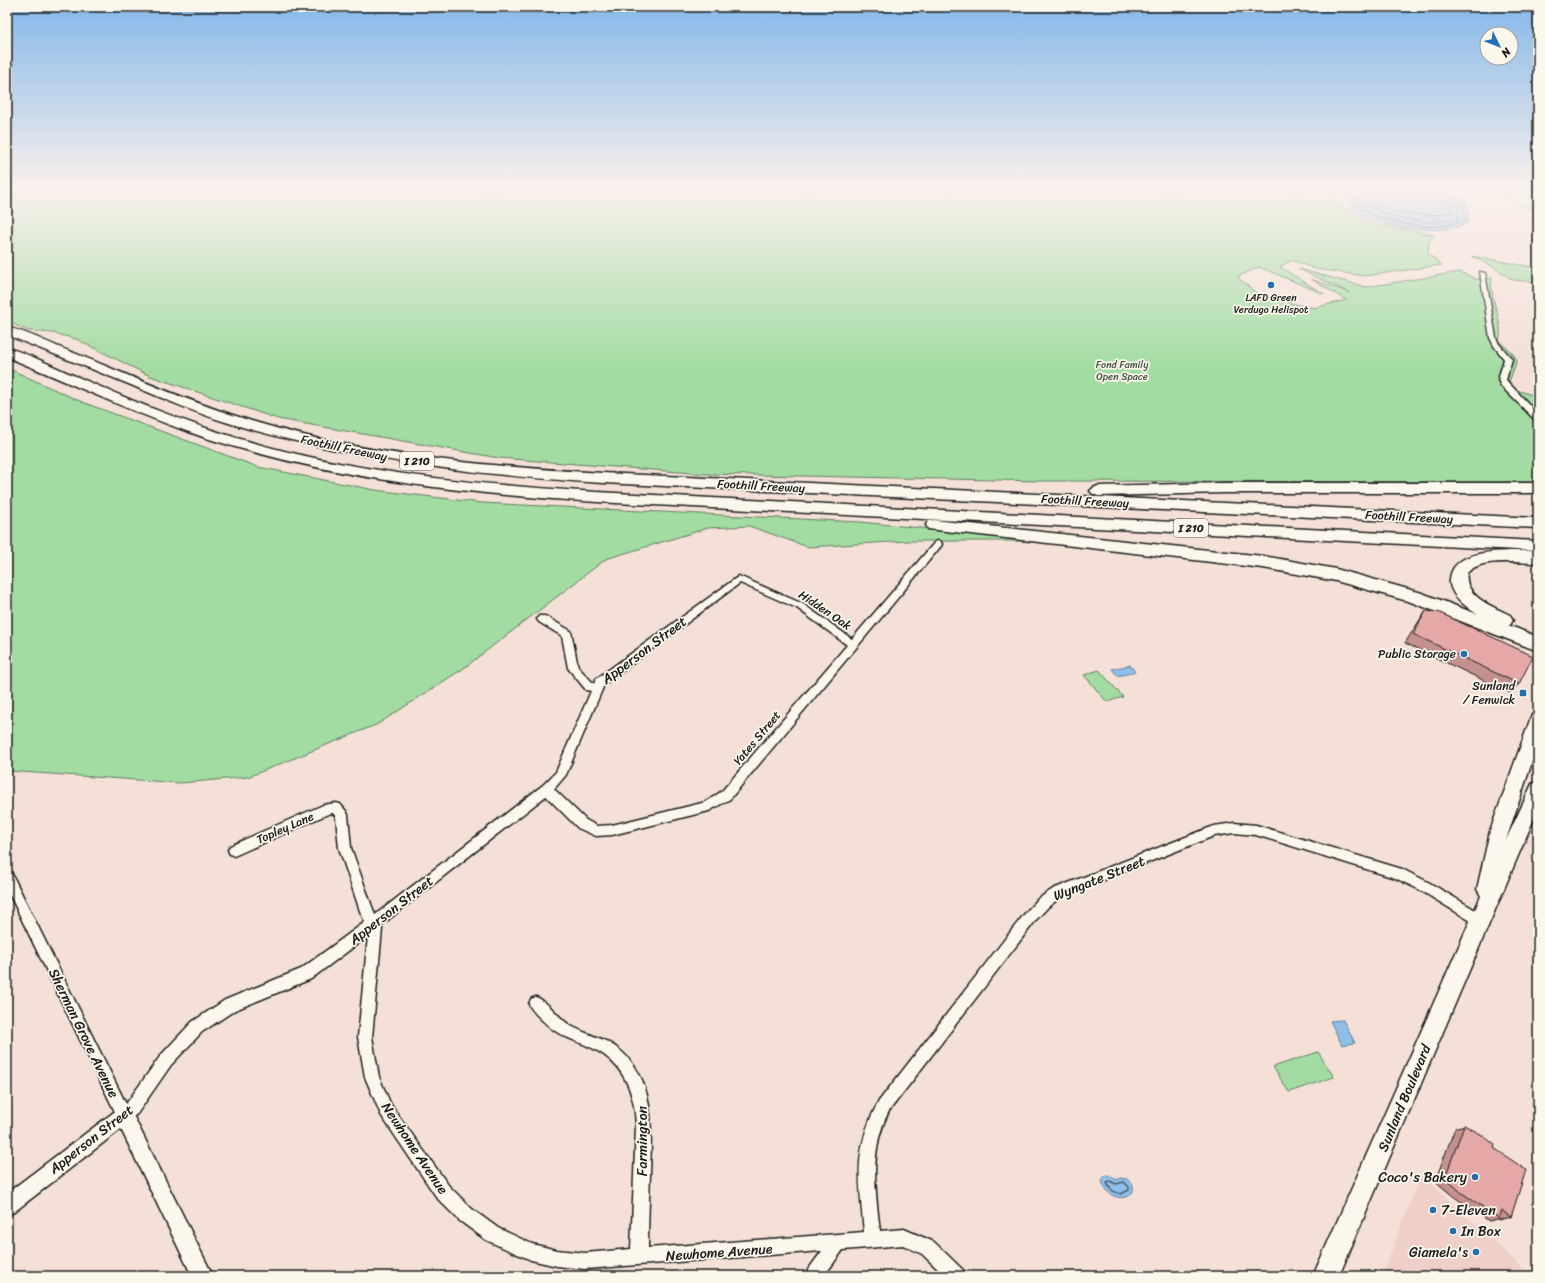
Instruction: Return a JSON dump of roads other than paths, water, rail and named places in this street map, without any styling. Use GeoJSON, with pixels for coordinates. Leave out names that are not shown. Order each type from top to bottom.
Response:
{"type":"FeatureCollection","features":[{"type":"Feature","properties":{"kind":"highway","name":"Foothill Freeway"},"geometry":{"type":"LineString","coordinates":[[7,331],[210,412],[285,435],[341,448],[434,464],[500,471],[604,478],[1538,524]]}},
{"type":"Feature","properties":{"kind":"highway","name":"Foothill Freeway"},"geometry":{"type":"LineString","coordinates":[[7,352],[206,433],[264,450],[354,471],[453,486],[529,493],[1538,546]]}},
{"type":"Feature","properties":{"kind":"highway"},"geometry":{"type":"LineString","coordinates":[[847,490],[982,492],[1226,488],[1538,488]]}},
{"type":"Feature","properties":{"kind":"highway"},"geometry":{"type":"LineString","coordinates":[[845,509],[922,524],[1263,562],[1336,575],[1416,597],[1538,644]]}},
{"type":"Feature","properties":{"kind":"highway"},"geometry":{"type":"LineString","coordinates":[[1538,558],[1482,559],[1464,566],[1458,577],[1461,590],[1476,604],[1488,612],[1538,636]]}},
{"type":"Feature","properties":{"kind":"main road","name":"Sunland Boulevard"},"geometry":{"type":"LineString","coordinates":[[1479,919],[1499,831],[1538,720]]}},
{"type":"Feature","properties":{"kind":"main road","name":"Sunland Boulevard"},"geometry":{"type":"LineString","coordinates":[[1326,1276],[1414,1076],[1479,919],[1538,789]]}},
{"type":"Feature","properties":{"kind":"street"},"geometry":{"type":"LineString","coordinates":[[1482,274],[1493,338],[1496,345],[1508,359],[1502,380],[1504,384],[1538,418]]}},
{"type":"Feature","properties":{"kind":"street","name":"Yates Street"},"geometry":{"type":"LineString","coordinates":[[547,789],[582,824],[596,831],[612,830],[709,806],[726,795],[938,544]]}},
{"type":"Feature","properties":{"kind":"street","name":"Hidden Oak"},"geometry":{"type":"LineString","coordinates":[[739,579],[800,606],[853,644]]}},
{"type":"Feature","properties":{"kind":"street","name":"Apperson Street"},"geometry":{"type":"LineString","coordinates":[[7,1204],[132,1108],[176,1048],[202,1023],[230,1005],[306,974],[547,789],[560,775],[597,688],[603,680],[739,579]]}},
{"type":"Feature","properties":{"kind":"street"},"geometry":{"type":"LineString","coordinates":[[542,619],[567,634],[573,668],[590,687],[597,688]]}},
{"type":"Feature","properties":{"kind":"street","name":"Newhome Avenue"},"geometry":{"type":"LineString","coordinates":[[336,808],[342,815],[345,848],[366,911],[375,929],[375,945],[368,994],[365,1037],[372,1077],[386,1110],[443,1192],[466,1215],[492,1234],[531,1252],[557,1258],[585,1261],[639,1258],[874,1238],[904,1237],[928,1248],[958,1276]]}},
{"type":"Feature","properties":{"kind":"street","name":"Topley Lane"},"geometry":{"type":"LineString","coordinates":[[234,850],[327,809],[336,808]]}},
{"type":"Feature","properties":{"kind":"street","name":"Wyngate Street"},"geometry":{"type":"LineString","coordinates":[[874,1238],[867,1180],[867,1154],[874,1125],[884,1106],[1031,916],[1043,903],[1057,893],[1214,832],[1241,828],[1265,832],[1398,874],[1424,886],[1479,919]]}},
{"type":"Feature","properties":{"kind":"street","name":"Sherman Grove Avenue"},"geometry":{"type":"LineString","coordinates":[[7,876],[203,1276]]}},
{"type":"Feature","properties":{"kind":"street","name":"Farmington"},"geometry":{"type":"LineString","coordinates":[[536,1004],[563,1029],[604,1047],[617,1057],[631,1074],[638,1088],[644,1112],[639,1258]]}},
{"type":"Feature","properties":{"kind":"street"},"geometry":{"type":"LineString","coordinates":[[814,1276],[839,1242]]}},
{"type":"Feature","properties":{"kind":"water"},"geometry":{"type":"Polygon","coordinates":[[[1130,665],[1135,672],[1118,676],[1112,669],[1130,665]]]}},
{"type":"Feature","properties":{"kind":"water"},"geometry":{"type":"Polygon","coordinates":[[[1343,1020],[1355,1043],[1342,1045],[1330,1021],[1343,1020]]]}},
{"type":"Feature","properties":{"kind":"water"},"geometry":{"type":"Polygon","coordinates":[[[1106,1175],[1117,1180],[1120,1178],[1127,1179],[1133,1185],[1133,1191],[1126,1197],[1120,1198],[1114,1196],[1104,1187],[1102,1180],[1106,1175]]]}},
{"type":"Feature","properties":{"kind":"place","name":"LAFD Green Verdugo Helispot"},"geometry":{"type":"Point","coordinates":[1271,285]}},
{"type":"Feature","properties":{"kind":"place","name":"Public Storage"},"geometry":{"type":"Point","coordinates":[1464,654]}},
{"type":"Feature","properties":{"kind":"place","name":"Sunland / Fenwick"},"geometry":{"type":"Point","coordinates":[1523,693]}},
{"type":"Feature","properties":{"kind":"place","name":"Coco's Bakery"},"geometry":{"type":"Point","coordinates":[1475,1177]}},
{"type":"Feature","properties":{"kind":"place","name":"7-Eleven"},"geometry":{"type":"Point","coordinates":[1433,1210]}},
{"type":"Feature","properties":{"kind":"place","name":"In Box"},"geometry":{"type":"Point","coordinates":[1453,1231]}},
{"type":"Feature","properties":{"kind":"place","name":"Giamela's"},"geometry":{"type":"Point","coordinates":[1476,1252]}},
{"type":"Feature","properties":{"kind":"park label","name":"Fond Family Open Space"},"geometry":{"type":"Point","coordinates":[1122,370]}}]}
